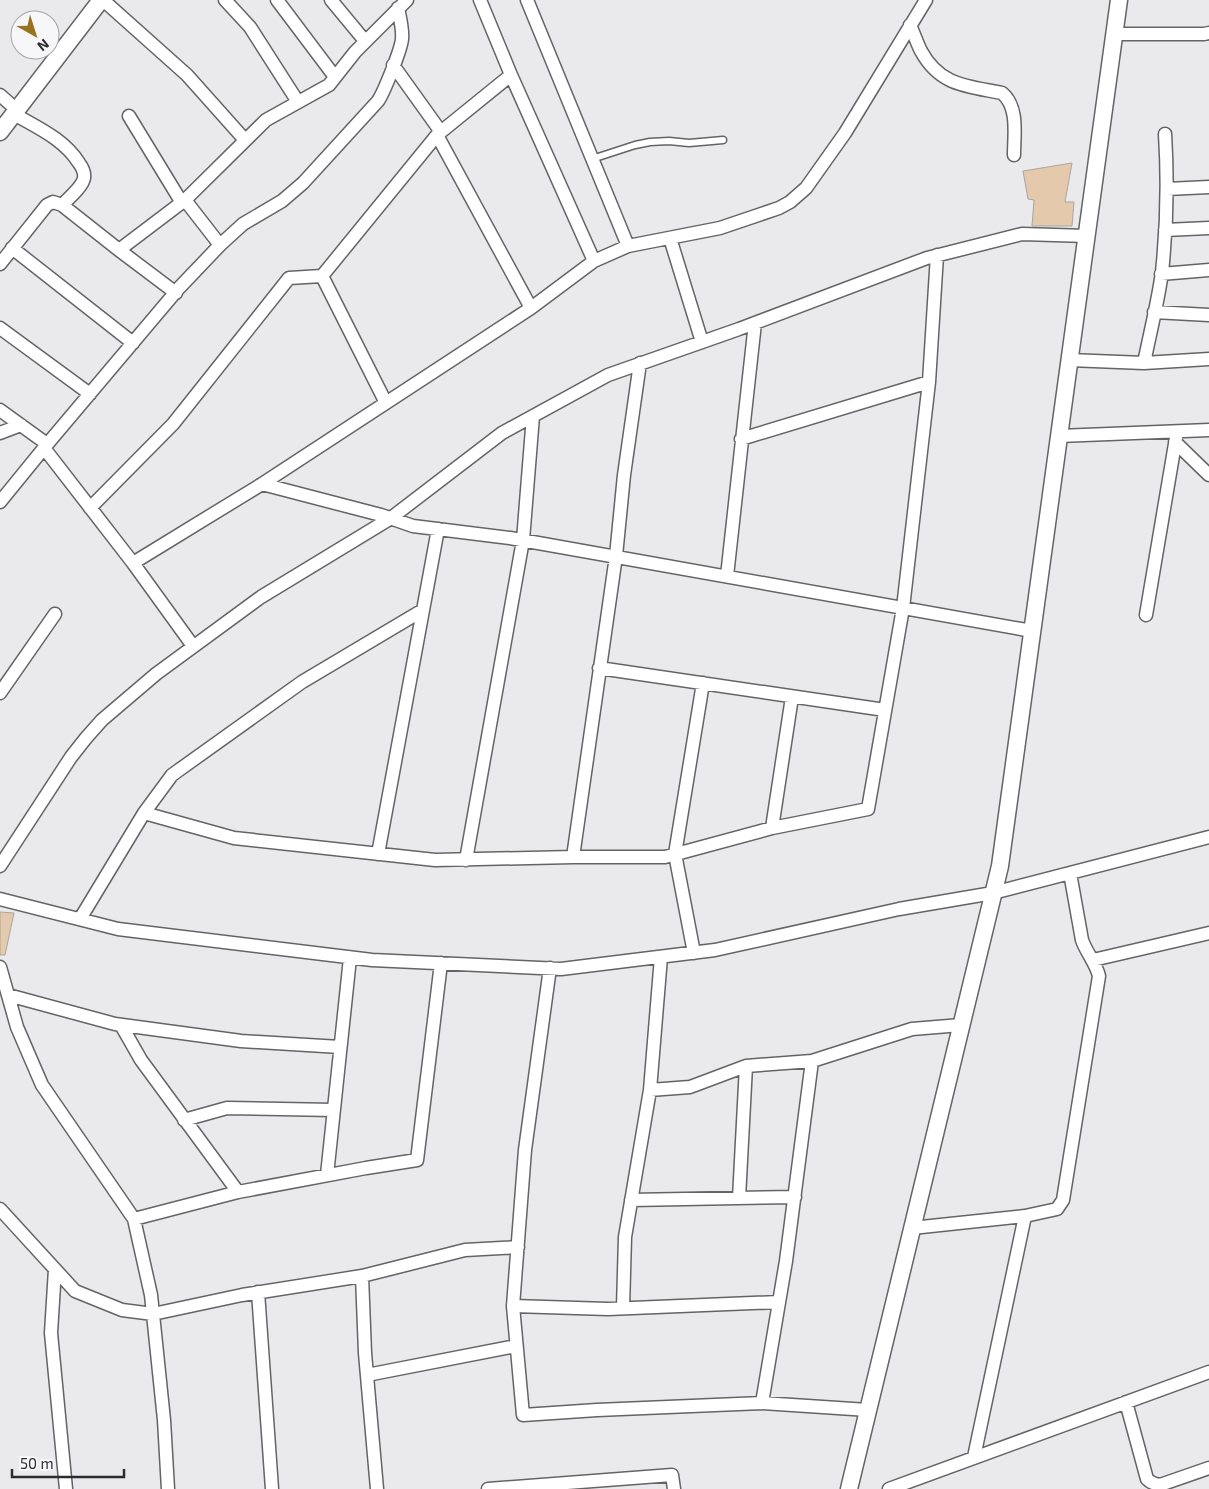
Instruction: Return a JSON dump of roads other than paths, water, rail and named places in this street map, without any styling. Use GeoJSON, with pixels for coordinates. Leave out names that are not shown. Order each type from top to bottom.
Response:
{"type":"FeatureCollection","features":[{"type":"Feature","properties":{"kind":"street"},"geometry":{"type":"LineString","coordinates":[[0,132],[102,0],[187,75],[244,140]]}},
{"type":"Feature","properties":{"kind":"street"},"geometry":{"type":"LineString","coordinates":[[225,0],[250,27],[298,102]]}},
{"type":"Feature","properties":{"kind":"street"},"geometry":{"type":"LineString","coordinates":[[277,0],[335,77]]}},
{"type":"Feature","properties":{"kind":"street"},"geometry":{"type":"LineString","coordinates":[[331,0],[365,41]]}},
{"type":"Feature","properties":{"kind":"street"},"geometry":{"type":"LineString","coordinates":[[387,0],[400,6]]}},
{"type":"Feature","properties":{"kind":"street"},"geometry":{"type":"LineString","coordinates":[[480,0],[511,76],[594,261]]}},
{"type":"Feature","properties":{"kind":"street"},"geometry":{"type":"LineString","coordinates":[[527,0],[628,246]]}},
{"type":"Feature","properties":{"kind":"street"},"geometry":{"type":"LineString","coordinates":[[133,563],[262,484],[386,403],[531,308],[594,261],[628,246],[720,228],[779,208],[798,196],[806,188],[845,133],[926,0]]}},
{"type":"Feature","properties":{"kind":"street"},"geometry":{"type":"LineString","coordinates":[[849,1489],[1000,866],[1119,0]]}},
{"type":"Feature","properties":{"kind":"street"},"geometry":{"type":"LineString","coordinates":[[119,250],[184,202],[266,120],[329,85],[365,41],[400,6]]}},
{"type":"Feature","properties":{"kind":"street"},"geometry":{"type":"LineString","coordinates":[[0,502],[132,343],[220,245],[243,224],[282,201],[303,184],[378,101],[384,91],[402,39],[400,6]]}},
{"type":"Feature","properties":{"kind":"street"},"geometry":{"type":"LineString","coordinates":[[910,26],[921,51],[930,65],[940,74],[950,81],[1002,93],[1007,97],[1013,113],[1014,155]]}},
{"type":"Feature","properties":{"kind":"street"},"geometry":{"type":"LineString","coordinates":[[1115,34],[1209,33]]}},
{"type":"Feature","properties":{"kind":"street"},"geometry":{"type":"LineString","coordinates":[[393,65],[439,134],[531,308]]}},
{"type":"Feature","properties":{"kind":"street"},"geometry":{"type":"LineString","coordinates":[[90,508],[173,424],[289,278],[322,276],[439,134],[511,76]]}},
{"type":"Feature","properties":{"kind":"street"},"geometry":{"type":"LineString","coordinates":[[0,95],[15,112],[64,144],[81,167],[84,174],[82,182],[62,205]]}},
{"type":"Feature","properties":{"kind":"street"},"geometry":{"type":"LineString","coordinates":[[129,116],[184,202],[220,245]]}},
{"type":"Feature","properties":{"kind":"street"},"geometry":{"type":"LineString","coordinates":[[1144,363],[1162,274],[1168,190],[1165,134]]}},
{"type":"Feature","properties":{"kind":"street"},"geometry":{"type":"LineString","coordinates":[[1168,190],[1209,187]]}},
{"type":"Feature","properties":{"kind":"street"},"geometry":{"type":"LineString","coordinates":[[0,264],[47,205],[52,202],[62,205],[176,293]]}},
{"type":"Feature","properties":{"kind":"street"},"geometry":{"type":"LineString","coordinates":[[1166,230],[1209,228]]}},
{"type":"Feature","properties":{"kind":"street"},"geometry":{"type":"LineString","coordinates":[[0,866],[71,757],[102,720],[156,674],[261,597],[391,518],[502,433],[608,374],[702,342],[937,255],[1022,234],[1087,236]]}},
{"type":"Feature","properties":{"kind":"street"},"geometry":{"type":"LineString","coordinates":[[670,238],[702,342]]}},
{"type":"Feature","properties":{"kind":"street"},"geometry":{"type":"LineString","coordinates":[[12,248],[132,343]]}},
{"type":"Feature","properties":{"kind":"street"},"geometry":{"type":"LineString","coordinates":[[144,813],[234,838],[435,860],[466,860],[666,857],[772,828],[868,808],[903,608],[929,382],[937,255]]}},
{"type":"Feature","properties":{"kind":"street"},"geometry":{"type":"LineString","coordinates":[[1162,274],[1209,270]]}},
{"type":"Feature","properties":{"kind":"street"},"geometry":{"type":"LineString","coordinates":[[322,276],[386,403]]}},
{"type":"Feature","properties":{"kind":"street"},"geometry":{"type":"LineString","coordinates":[[1154,312],[1209,315]]}},
{"type":"Feature","properties":{"kind":"street"},"geometry":{"type":"LineString","coordinates":[[727,576],[754,323]]}},
{"type":"Feature","properties":{"kind":"street"},"geometry":{"type":"LineString","coordinates":[[0,328],[90,394]]}},
{"type":"Feature","properties":{"kind":"street"},"geometry":{"type":"LineString","coordinates":[[1069,360],[1144,363],[1209,359]]}},
{"type":"Feature","properties":{"kind":"street"},"geometry":{"type":"LineString","coordinates":[[573,857],[616,556],[624,475],[640,363]]}},
{"type":"Feature","properties":{"kind":"street"},"geometry":{"type":"LineString","coordinates":[[741,439],[929,382]]}},
{"type":"Feature","properties":{"kind":"street"},"geometry":{"type":"LineString","coordinates":[[0,410],[45,446],[194,646]]}},
{"type":"Feature","properties":{"kind":"street"},"geometry":{"type":"LineString","coordinates":[[466,860],[523,540],[534,416]]}},
{"type":"Feature","properties":{"kind":"street"},"geometry":{"type":"LineString","coordinates":[[0,433],[21,425]]}},
{"type":"Feature","properties":{"kind":"street"},"geometry":{"type":"LineString","coordinates":[[1059,436],[1176,437],[1209,430]]}},
{"type":"Feature","properties":{"kind":"street"},"geometry":{"type":"LineString","coordinates":[[1176,437],[1209,475]]}},
{"type":"Feature","properties":{"kind":"street"},"geometry":{"type":"LineString","coordinates":[[1146,615],[1176,437]]}},
{"type":"Feature","properties":{"kind":"street"},"geometry":{"type":"LineString","coordinates":[[262,484],[391,518],[413,526],[523,540],[1032,631]]}},
{"type":"Feature","properties":{"kind":"street"},"geometry":{"type":"LineString","coordinates":[[378,854],[438,529]]}},
{"type":"Feature","properties":{"kind":"street"},"geometry":{"type":"LineString","coordinates":[[80,919],[144,813],[172,775],[302,682],[423,610]]}},
{"type":"Feature","properties":{"kind":"street"},"geometry":{"type":"LineString","coordinates":[[0,693],[55,614]]}},
{"type":"Feature","properties":{"kind":"street"},"geometry":{"type":"LineString","coordinates":[[599,668],[884,710]]}},
{"type":"Feature","properties":{"kind":"street"},"geometry":{"type":"LineString","coordinates":[[694,953],[675,854],[703,683]]}},
{"type":"Feature","properties":{"kind":"street"},"geometry":{"type":"LineString","coordinates":[[772,828],[792,697]]}},
{"type":"Feature","properties":{"kind":"street"},"geometry":{"type":"LineString","coordinates":[[0,899],[118,929],[350,958],[561,969],[715,950],[899,909],[993,893],[1209,837]]}},
{"type":"Feature","properties":{"kind":"street"},"geometry":{"type":"LineString","coordinates":[[912,1228],[1025,1216],[1057,1209],[1063,1200],[1099,976],[1082,940],[1070,874]]}},
{"type":"Feature","properties":{"kind":"street"},"geometry":{"type":"LineString","coordinates":[[1092,960],[1209,933]]}},
{"type":"Feature","properties":{"kind":"street"},"geometry":{"type":"LineString","coordinates":[[623,1308],[625,1237],[650,1090],[661,957]]}},
{"type":"Feature","properties":{"kind":"street"},"geometry":{"type":"LineString","coordinates":[[327,1175],[350,958]]}},
{"type":"Feature","properties":{"kind":"street"},"geometry":{"type":"LineString","coordinates":[[134,1219],[238,1192],[417,1160],[441,963]]}},
{"type":"Feature","properties":{"kind":"street"},"geometry":{"type":"LineString","coordinates":[[0,967],[17,1027],[42,1085],[134,1219],[151,1295],[164,1420],[168,1489]]}},
{"type":"Feature","properties":{"kind":"street"},"geometry":{"type":"LineString","coordinates":[[550,968],[525,1150],[513,1306],[523,1414],[762,1403],[868,1410]]}},
{"type":"Feature","properties":{"kind":"street"},"geometry":{"type":"LineString","coordinates":[[8,994],[121,1025],[241,1041],[340,1047]]}},
{"type":"Feature","properties":{"kind":"street"},"geometry":{"type":"LineString","coordinates":[[121,1025],[141,1060],[238,1192]]}},
{"type":"Feature","properties":{"kind":"street"},"geometry":{"type":"LineString","coordinates":[[650,1090],[690,1087],[746,1066],[812,1061],[912,1029],[961,1025]]}},
{"type":"Feature","properties":{"kind":"street"},"geometry":{"type":"LineString","coordinates":[[762,1403],[786,1260],[812,1061]]}},
{"type":"Feature","properties":{"kind":"street"},"geometry":{"type":"LineString","coordinates":[[739,1198],[746,1066]]}},
{"type":"Feature","properties":{"kind":"street"},"geometry":{"type":"LineString","coordinates":[[184,1120],[227,1108],[334,1110]]}},
{"type":"Feature","properties":{"kind":"street"},"geometry":{"type":"LineString","coordinates":[[631,1200],[795,1197]]}},
{"type":"Feature","properties":{"kind":"street"},"geometry":{"type":"LineString","coordinates":[[1,1211],[74,1291],[122,1310],[153,1314],[258,1292],[362,1276],[466,1250],[518,1247]]}},
{"type":"Feature","properties":{"kind":"street"},"geometry":{"type":"LineString","coordinates":[[974,1458],[1025,1216]]}},
{"type":"Feature","properties":{"kind":"street"},"geometry":{"type":"LineString","coordinates":[[55,1269],[51,1333],[66,1489]]}},
{"type":"Feature","properties":{"kind":"street"},"geometry":{"type":"LineString","coordinates":[[362,1276],[367,1375],[377,1489]]}},
{"type":"Feature","properties":{"kind":"street"},"geometry":{"type":"LineString","coordinates":[[258,1292],[272,1489]]}},
{"type":"Feature","properties":{"kind":"street"},"geometry":{"type":"LineString","coordinates":[[513,1306],[623,1308],[779,1302]]}},
{"type":"Feature","properties":{"kind":"street"},"geometry":{"type":"LineString","coordinates":[[367,1375],[516,1346]]}},
{"type":"Feature","properties":{"kind":"street"},"geometry":{"type":"LineString","coordinates":[[889,1489],[1209,1372]]}},
{"type":"Feature","properties":{"kind":"street"},"geometry":{"type":"LineString","coordinates":[[1126,1402],[1147,1478],[1150,1482],[1160,1485],[1209,1468]]}},
{"type":"Feature","properties":{"kind":"street"},"geometry":{"type":"LineString","coordinates":[[488,1489],[672,1475],[674,1489]]}},
{"type":"Feature","properties":{"kind":"lane"},"geometry":{"type":"LineString","coordinates":[[592,159],[650,142],[689,143],[723,140]]}}]}
